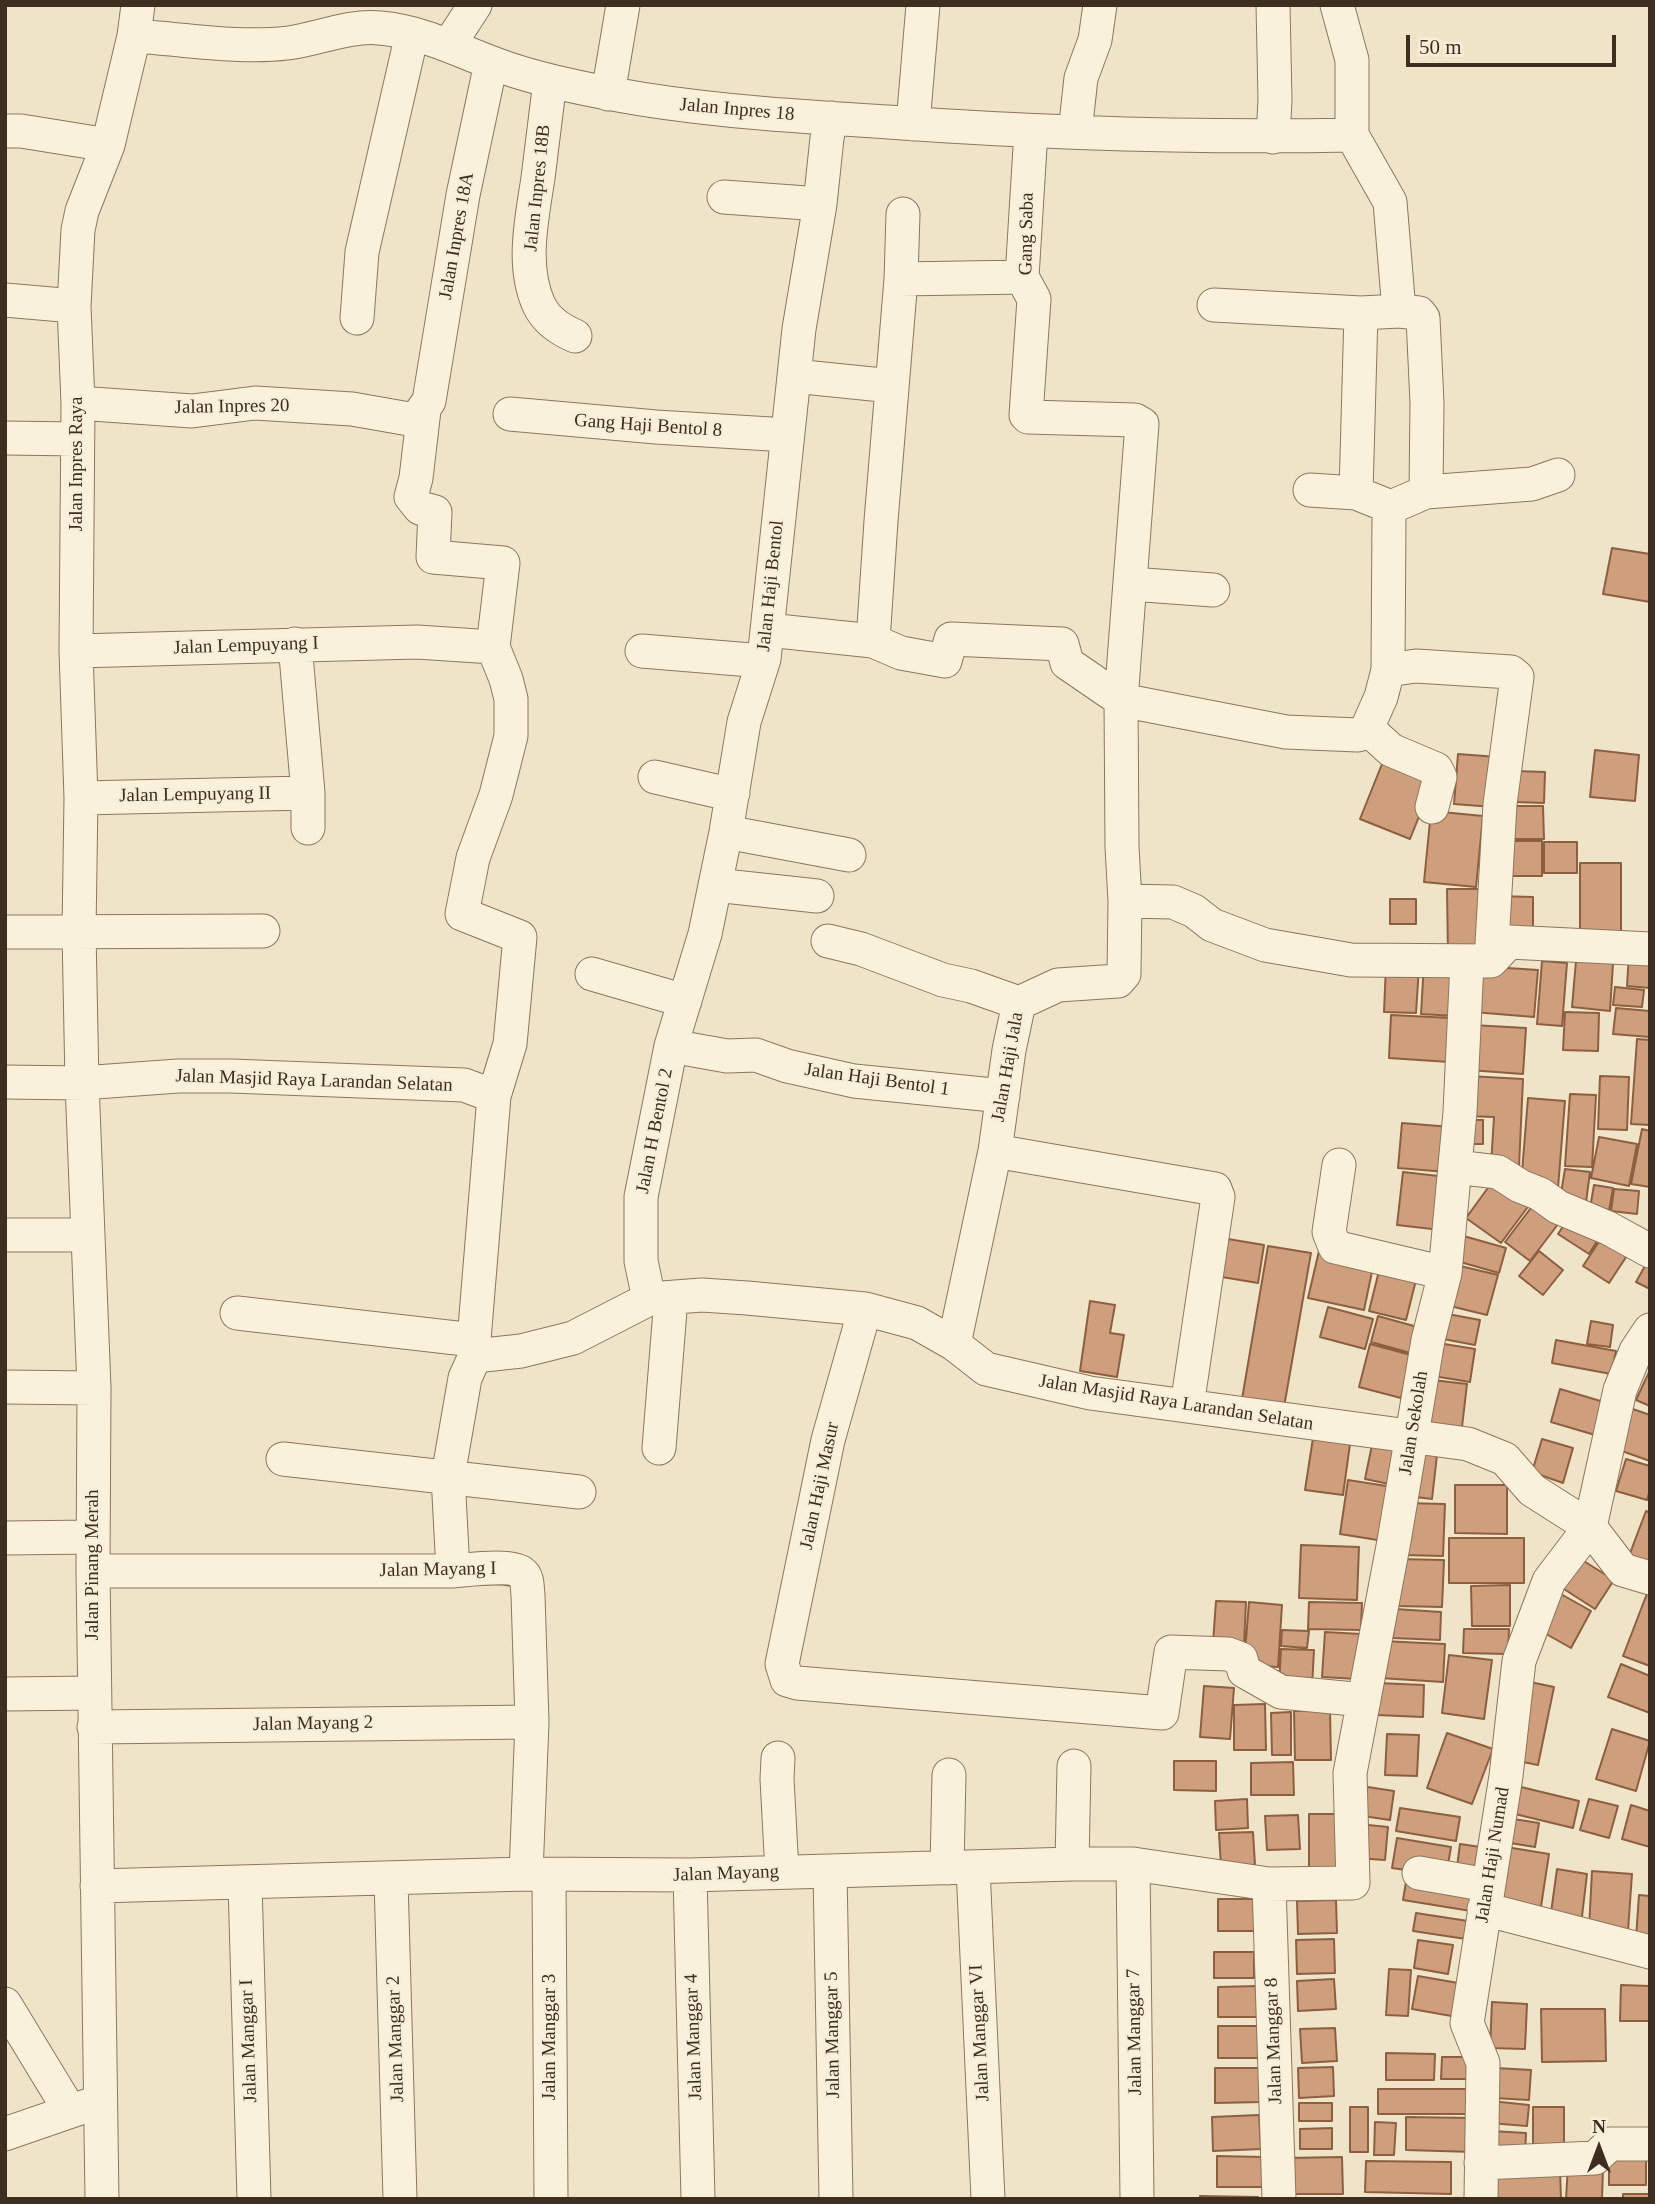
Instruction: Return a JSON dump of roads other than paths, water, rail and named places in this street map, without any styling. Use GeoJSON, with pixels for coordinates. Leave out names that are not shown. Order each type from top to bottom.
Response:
{"type":"FeatureCollection","features":[{"type":"Feature","properties":{"kind":"street"},"geometry":{"type":"LineString","coordinates":[[449,45],[475,5]]}},
{"type":"Feature","properties":{"kind":"street"},"geometry":{"type":"LineString","coordinates":[[608,94],[623,5]]}},
{"type":"Feature","properties":{"kind":"street"},"geometry":{"type":"LineString","coordinates":[[913,124],[923,5]]}},
{"type":"Feature","properties":{"kind":"street"},"geometry":{"type":"LineString","coordinates":[[1075,132],[1082,78],[1095,40],[1100,5]]}},
{"type":"Feature","properties":{"kind":"street"},"geometry":{"type":"LineString","coordinates":[[1273,5],[1273,136]]}},
{"type":"Feature","properties":{"kind":"street"},"geometry":{"type":"LineString","coordinates":[[1338,5],[1352,61],[1352,135],[1390,202],[1399,311]]}},
{"type":"Feature","properties":{"kind":"street","name":"Jalan Inpres 18"},"geometry":{"type":"LineString","coordinates":[[136,21],[243,43],[288,43],[350,17],[449,45],[549,93],[608,94],[679,105],[1031,131],[1352,135]]}},
{"type":"Feature","properties":{"kind":"street","name":"Jalan Inpres Raya"},"geometry":{"type":"LineString","coordinates":[[79,932],[81,798],[76,651],[78,403],[74,306],[78,230],[82,211],[108,145],[136,21]]}},
{"type":"Feature","properties":{"kind":"street"},"geometry":{"type":"LineString","coordinates":[[357,318],[362,251],[412,34]]}},
{"type":"Feature","properties":{"kind":"street","name":"Jalan Inpres 18A"},"geometry":{"type":"LineString","coordinates":[[491,63],[463,195],[411,497],[420,508],[435,512],[433,557],[503,563],[493,647]]}},
{"type":"Feature","properties":{"kind":"street","name":"Jalan Inpres 18B"},"geometry":{"type":"LineString","coordinates":[[549,93],[529,244],[533,282],[540,306],[549,319],[564,332],[575,336]]}},
{"type":"Feature","properties":{"kind":"street","name":"Jalan Haji Bentol"},"geometry":{"type":"LineString","coordinates":[[671,1046],[705,934],[726,832],[744,722],[765,646],[794,376],[831,118]]}},
{"type":"Feature","properties":{"kind":"street"},"geometry":{"type":"LineString","coordinates":[[5,131],[21,131],[108,145]]}},
{"type":"Feature","properties":{"kind":"street","name":"Gang Saba"},"geometry":{"type":"LineString","coordinates":[[1028,417],[1025,409],[1034,299],[1022,277],[1031,131]]}},
{"type":"Feature","properties":{"kind":"street"},"geometry":{"type":"LineString","coordinates":[[724,197],[820,204]]}},
{"type":"Feature","properties":{"kind":"street"},"geometry":{"type":"LineString","coordinates":[[873,642],[901,279],[903,214]]}},
{"type":"Feature","properties":{"kind":"street"},"geometry":{"type":"LineString","coordinates":[[901,279],[1022,277]]}},
{"type":"Feature","properties":{"kind":"street"},"geometry":{"type":"LineString","coordinates":[[5,300],[74,306]]}},
{"type":"Feature","properties":{"kind":"street"},"geometry":{"type":"LineString","coordinates":[[1214,305],[1361,313],[1419,313],[1423,318],[1427,403],[1426,492]]}},
{"type":"Feature","properties":{"kind":"street"},"geometry":{"type":"LineString","coordinates":[[1356,493],[1361,313]]}},
{"type":"Feature","properties":{"kind":"street"},"geometry":{"type":"LineString","coordinates":[[794,376],[892,386]]}},
{"type":"Feature","properties":{"kind":"street","name":"Jalan Inpres 20"},"geometry":{"type":"LineString","coordinates":[[78,403],[192,411],[256,403],[352,409],[409,419],[424,410]]}},
{"type":"Feature","properties":{"kind":"street","name":"Gang Haji Bentol 8"},"geometry":{"type":"LineString","coordinates":[[510,414],[787,435]]}},
{"type":"Feature","properties":{"kind":"street","name":"Jalan Haji Jala"},"geometry":{"type":"LineString","coordinates":[[954,1344],[995,1151],[1009,1050],[1019,1003],[1058,985],[1118,981],[1124,974],[1121,700],[1141,423],[1135,420],[1028,417]]}},
{"type":"Feature","properties":{"kind":"street"},"geometry":{"type":"LineString","coordinates":[[5,438],[77,439]]}},
{"type":"Feature","properties":{"kind":"street"},"geometry":{"type":"LineString","coordinates":[[1310,490],[1356,493],[1391,507],[1426,492],[1532,484],[1558,475]]}},
{"type":"Feature","properties":{"kind":"street"},"geometry":{"type":"LineString","coordinates":[[642,651],[873,642],[901,653],[945,662],[951,639],[1062,644],[1067,663],[1121,700],[1286,732],[1359,735],[1366,733],[1368,729],[1388,670],[1391,507]]}},
{"type":"Feature","properties":{"kind":"street"},"geometry":{"type":"LineString","coordinates":[[1131,583],[1213,590]]}},
{"type":"Feature","properties":{"kind":"street","name":"Jalan Lempuyang I"},"geometry":{"type":"LineString","coordinates":[[76,651],[416,642],[493,647]]}},
{"type":"Feature","properties":{"kind":"street"},"geometry":{"type":"LineString","coordinates":[[295,644],[308,793],[308,828]]}},
{"type":"Feature","properties":{"kind":"street"},"geometry":{"type":"LineString","coordinates":[[453,1571],[448,1476],[465,1378],[475,1348],[495,1096],[510,1044],[520,937],[462,914],[473,858],[496,794],[511,736],[511,699],[493,647]]}},
{"type":"Feature","properties":{"kind":"street","name":"Jalan Sekolah"},"geometry":{"type":"LineString","coordinates":[[1353,1883],[1350,1773],[1428,1340],[1445,1273],[1479,961],[1517,677],[1511,672],[1459,667],[1416,666],[1388,670]]}},
{"type":"Feature","properties":{"kind":"street"},"geometry":{"type":"LineString","coordinates":[[1368,729],[1391,750],[1436,769],[1440,777],[1432,807]]}},
{"type":"Feature","properties":{"kind":"street"},"geometry":{"type":"LineString","coordinates":[[654,777],[733,793]]}},
{"type":"Feature","properties":{"kind":"street","name":"Jalan Lempuyang II"},"geometry":{"type":"LineString","coordinates":[[81,798],[308,793]]}},
{"type":"Feature","properties":{"kind":"street"},"geometry":{"type":"LineString","coordinates":[[726,832],[849,855]]}},
{"type":"Feature","properties":{"kind":"street"},"geometry":{"type":"LineString","coordinates":[[715,885],[817,896]]}},
{"type":"Feature","properties":{"kind":"street"},"geometry":{"type":"LineString","coordinates":[[1125,901],[1173,902],[1194,911],[1212,925],[1265,945],[1351,960],[1479,961],[1509,942],[1650,949]]}},
{"type":"Feature","properties":{"kind":"street"},"geometry":{"type":"LineString","coordinates":[[5,932],[263,931]]}},
{"type":"Feature","properties":{"kind":"street","name":"Jalan Pinang Merah"},"geometry":{"type":"LineString","coordinates":[[79,932],[94,1388],[93,1571],[97,1886],[85,2106],[102,2199]]}},
{"type":"Feature","properties":{"kind":"street"},"geometry":{"type":"LineString","coordinates":[[828,941],[861,949],[943,980],[971,986],[1019,1003]]}},
{"type":"Feature","properties":{"kind":"street"},"geometry":{"type":"LineString","coordinates":[[592,974],[685,1001]]}},
{"type":"Feature","properties":{"kind":"street","name":"Jalan Haji Bentol 1"},"geometry":{"type":"LineString","coordinates":[[671,1046],[727,1056],[756,1055],[787,1066],[854,1081],[1003,1096]]}},
{"type":"Feature","properties":{"kind":"street","name":"Jalan H Bentol 2"},"geometry":{"type":"LineString","coordinates":[[659,1448],[660,1299],[641,1261],[641,1198],[671,1046]]}},
{"type":"Feature","properties":{"kind":"street","name":"Jalan Masjid Raya Larandan Selatan"},"geometry":{"type":"LineString","coordinates":[[5,1082],[82,1083],[178,1076],[231,1076],[464,1085],[495,1096]]}},
{"type":"Feature","properties":{"kind":"street"},"geometry":{"type":"LineString","coordinates":[[995,1151],[1215,1189],[1218,1197],[1187,1406]]}},
{"type":"Feature","properties":{"kind":"street"},"geometry":{"type":"LineString","coordinates":[[1339,1166],[1329,1232],[1335,1247],[1445,1273]]}},
{"type":"Feature","properties":{"kind":"street"},"geometry":{"type":"LineString","coordinates":[[1455,1167],[1498,1172],[1559,1207],[1608,1228],[1650,1251]]}},
{"type":"Feature","properties":{"kind":"street"},"geometry":{"type":"LineString","coordinates":[[5,1234],[88,1235]]}},
{"type":"Feature","properties":{"kind":"street","name":"Jalan Masjid Raya Larandan Selatan"},"geometry":{"type":"LineString","coordinates":[[237,1313],[475,1348],[521,1350],[573,1338],[660,1299],[702,1295],[865,1309],[917,1323],[954,1344],[986,1369],[1027,1380],[1090,1393],[1468,1444],[1505,1460],[1532,1490],[1591,1527],[1623,1570],[1650,1578]]}},
{"type":"Feature","properties":{"kind":"street","name":"Jalan Haji Masur"},"geometry":{"type":"LineString","coordinates":[[865,1309],[828,1440],[782,1664],[787,1680],[1162,1713],[1171,1652],[1228,1654],[1241,1659],[1244,1671],[1281,1692],[1364,1700]]}},
{"type":"Feature","properties":{"kind":"street"},"geometry":{"type":"LineString","coordinates":[[1591,1527],[1620,1390],[1636,1350],[1650,1330]]}},
{"type":"Feature","properties":{"kind":"street"},"geometry":{"type":"LineString","coordinates":[[5,1387],[94,1388]]}},
{"type":"Feature","properties":{"kind":"street"},"geometry":{"type":"LineString","coordinates":[[283,1459],[579,1492]]}},
{"type":"Feature","properties":{"kind":"street","name":"Jalan Haji Numad"},"geometry":{"type":"LineString","coordinates":[[1481,2199],[1483,2063],[1467,2023],[1506,1776],[1519,1661],[1549,1580],[1591,1527]]}},
{"type":"Feature","properties":{"kind":"street"},"geometry":{"type":"LineString","coordinates":[[5,1538],[93,1537]]}},
{"type":"Feature","properties":{"kind":"street","name":"Jalan Mayang I"},"geometry":{"type":"LineString","coordinates":[[93,1571],[520,1571],[526,1578],[528,1595],[537,1875]]}},
{"type":"Feature","properties":{"kind":"street"},"geometry":{"type":"LineString","coordinates":[[5,1694],[94,1693]]}},
{"type":"Feature","properties":{"kind":"street","name":"Jalan Mayang 2"},"geometry":{"type":"LineString","coordinates":[[94,1727],[532,1722]]}},
{"type":"Feature","properties":{"kind":"street"},"geometry":{"type":"LineString","coordinates":[[778,1758],[782,1872]]}},
{"type":"Feature","properties":{"kind":"street"},"geometry":{"type":"LineString","coordinates":[[1072,1864],[1074,1766]]}},
{"type":"Feature","properties":{"kind":"street","name":"Jalan Manggar VI"},"geometry":{"type":"LineString","coordinates":[[949,1775],[960,1868],[988,2199]]}},
{"type":"Feature","properties":{"kind":"street","name":"Jalan Mayang"},"geometry":{"type":"LineString","coordinates":[[97,1886],[537,1875],[690,1875],[1072,1864],[1132,1864],[1269,1884],[1353,1883]]}},
{"type":"Feature","properties":{"kind":"street","name":"Jalan Manggar 7"},"geometry":{"type":"LineString","coordinates":[[1132,1864],[1137,2199]]}},
{"type":"Feature","properties":{"kind":"street","name":"Jalan Manggar 5"},"geometry":{"type":"LineString","coordinates":[[830,1871],[836,2199]]}},
{"type":"Feature","properties":{"kind":"street"},"geometry":{"type":"LineString","coordinates":[[1419,1873],[1650,1952]]}},
{"type":"Feature","properties":{"kind":"street","name":"Jalan Manggar 3"},"geometry":{"type":"LineString","coordinates":[[537,1875],[551,2199]]}},
{"type":"Feature","properties":{"kind":"street","name":"Jalan Manggar 4"},"geometry":{"type":"LineString","coordinates":[[690,1875],[698,2199]]}},
{"type":"Feature","properties":{"kind":"street","name":"Jalan Manggar 2"},"geometry":{"type":"LineString","coordinates":[[391,1880],[400,2199]]}},
{"type":"Feature","properties":{"kind":"street","name":"Jalan Manggar I"},"geometry":{"type":"LineString","coordinates":[[245,1883],[254,2199]]}},
{"type":"Feature","properties":{"kind":"street","name":"Jalan Manggar 8"},"geometry":{"type":"LineString","coordinates":[[1269,1884],[1279,2199]]}},
{"type":"Feature","properties":{"kind":"street"},"geometry":{"type":"LineString","coordinates":[[5,2004],[85,2106],[5,2134]]}},
{"type":"Feature","properties":{"kind":"street"},"geometry":{"type":"LineString","coordinates":[[1481,2163],[1595,2158],[1609,2144],[1650,2144]]}}]}
